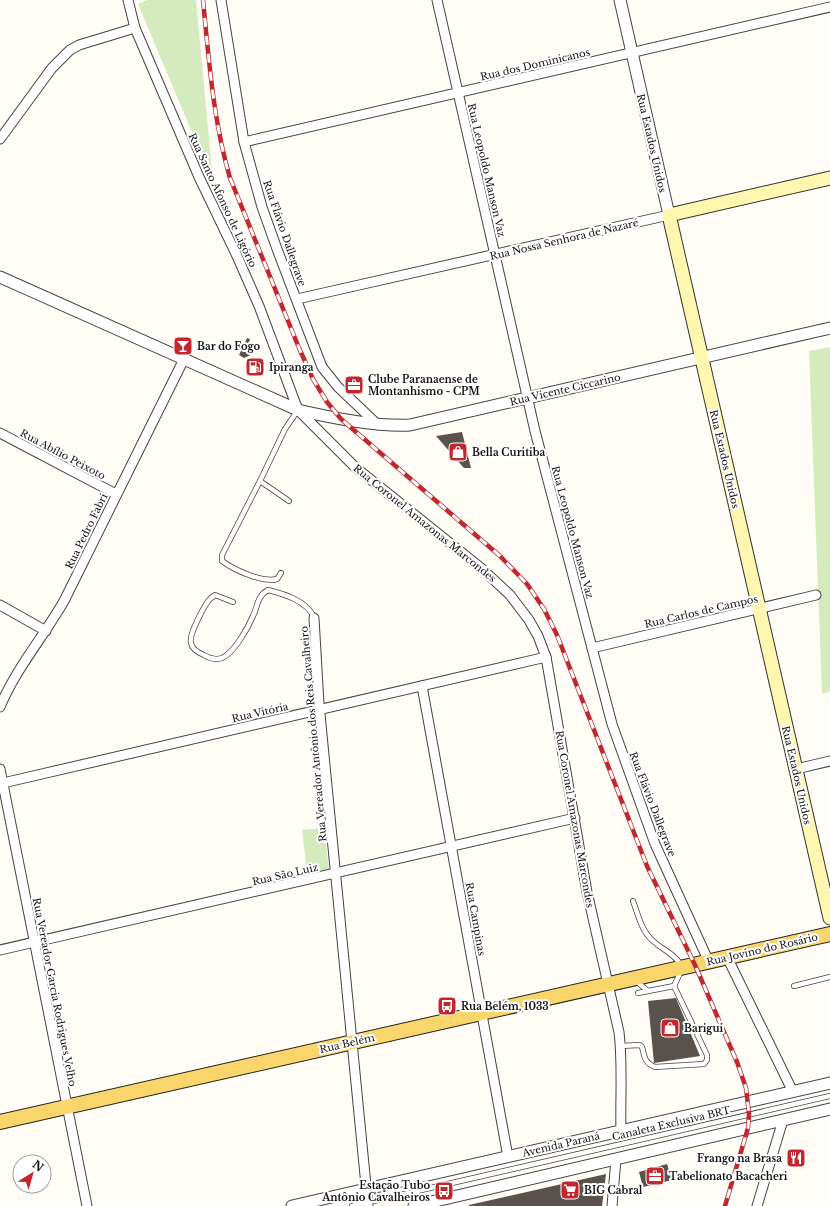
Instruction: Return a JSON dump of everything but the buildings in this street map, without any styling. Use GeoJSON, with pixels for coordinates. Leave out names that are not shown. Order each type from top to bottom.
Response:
{"type":"FeatureCollection","features":[{"type":"Feature","properties":{"kind":"main road","name":"Rua Nossa Senhora de Nazaré"},"geometry":{"type":"LineString","coordinates":[[669,215],[830,178]]}},
{"type":"Feature","properties":{"kind":"main road","name":"Rua Estados Unidos"},"geometry":{"type":"LineString","coordinates":[[669,215],[830,918]]}},
{"type":"Feature","properties":{"kind":"main road","name":"Rua Jovino do Rosário"},"geometry":{"type":"LineString","coordinates":[[689,966],[830,934]]}},
{"type":"Feature","properties":{"kind":"main road","name":"Rua Belém"},"geometry":{"type":"LineString","coordinates":[[0,1122],[689,966]]}},
{"type":"Feature","properties":{"kind":"street","name":"Rua Santo Afonso de Ligório"},"geometry":{"type":"LineString","coordinates":[[128,0],[135,28],[199,177],[254,294],[298,410]]}},
{"type":"Feature","properties":{"kind":"street","name":"Rua Flávio Dallegrave"},"geometry":{"type":"LineString","coordinates":[[221,0],[244,142],[262,207],[322,367],[338,387],[378,424]]}},
{"type":"Feature","properties":{"kind":"street","name":"Rua Leopoldo Manson Vaz"},"geometry":{"type":"LineString","coordinates":[[437,0],[537,438],[592,648]]}},
{"type":"Feature","properties":{"kind":"street","name":"Rua Estados Unidos"},"geometry":{"type":"LineString","coordinates":[[620,0],[669,215]]}},
{"type":"Feature","properties":{"kind":"street","name":"Rua dos Dominicanos"},"geometry":{"type":"LineString","coordinates":[[244,142],[830,7]]}},
{"type":"Feature","properties":{"kind":"street"},"geometry":{"type":"LineString","coordinates":[[0,139],[52,68],[70,50],[79,45],[135,28]]}},
{"type":"Feature","properties":{"kind":"street","name":"Rua Nossa Senhora de Nazaré"},"geometry":{"type":"LineString","coordinates":[[297,299],[669,215]]}},
{"type":"Feature","properties":{"kind":"street","name":"Rua Coronel Amazonas Marcondes"},"geometry":{"type":"LineString","coordinates":[[0,277],[298,410],[355,467],[467,556],[498,583],[530,620],[546,657],[587,892],[619,1032],[620,1131]]}},
{"type":"Feature","properties":{"kind":"street","name":"Rua Vicente Ciccarino"},"geometry":{"type":"LineString","coordinates":[[298,410],[319,415],[378,424],[410,426],[830,328]]}},
{"type":"Feature","properties":{"kind":"street","name":"Rua Pedro Fabri"},"geometry":{"type":"LineString","coordinates":[[0,707],[12,683],[46,631],[71,586],[184,359]]}},
{"type":"Feature","properties":{"kind":"street","name":"Rua Abílio Peixoto"},"geometry":{"type":"LineString","coordinates":[[0,433],[116,494]]}},
{"type":"Feature","properties":{"kind":"street","name":"Rua Carlos de Campos"},"geometry":{"type":"LineString","coordinates":[[592,648],[816,595]]}},
{"type":"Feature","properties":{"kind":"street"},"geometry":{"type":"LineString","coordinates":[[0,605],[46,631]]}},
{"type":"Feature","properties":{"kind":"street","name":"Rua Vereador Antônio dos Reis Cavalheiro"},"geometry":{"type":"LineString","coordinates":[[314,618],[320,710],[367,1204]]}},
{"type":"Feature","properties":{"kind":"street","name":"Rua Flávio Dallegrave"},"geometry":{"type":"LineString","coordinates":[[592,648],[612,724],[655,844],[709,962]]}},
{"type":"Feature","properties":{"kind":"street","name":"Rua Vitória"},"geometry":{"type":"LineString","coordinates":[[3,783],[546,657]]}},
{"type":"Feature","properties":{"kind":"street","name":"Rua Campinas"},"geometry":{"type":"LineString","coordinates":[[422,686],[508,1157]]}},
{"type":"Feature","properties":{"kind":"street"},"geometry":{"type":"LineString","coordinates":[[796,768],[830,761]]}},
{"type":"Feature","properties":{"kind":"street"},"geometry":{"type":"LineString","coordinates":[[0,769],[3,783]]}},
{"type":"Feature","properties":{"kind":"street","name":"Rua Vereador Garcia Rodrigues Velho"},"geometry":{"type":"LineString","coordinates":[[3,783],[87,1206]]}},
{"type":"Feature","properties":{"kind":"street","name":"Rua São Luiz"},"geometry":{"type":"LineString","coordinates":[[0,950],[575,818]]}},
{"type":"Feature","properties":{"kind":"street"},"geometry":{"type":"LineString","coordinates":[[727,957],[793,1092]]}},
{"type":"Feature","properties":{"kind":"street","name":"Avenida Paraná"},"geometry":{"type":"LineString","coordinates":[[292,1206],[830,1083]]}},
{"type":"Feature","properties":{"kind":"street"},"geometry":{"type":"LineString","coordinates":[[414,1206],[830,1109]]}},
{"type":"Feature","properties":{"kind":"street"},"geometry":{"type":"LineString","coordinates":[[758,1206],[783,1120]]}},
{"type":"Feature","properties":{"kind":"street"},"geometry":{"type":"LineString","coordinates":[[612,1206],[616,1159]]}},
{"type":"Feature","properties":{"kind":"lane"},"geometry":{"type":"LineString","coordinates":[[281,573],[277,579],[262,579],[227,565],[222,561],[222,554],[260,482],[285,429],[298,410]]}},
{"type":"Feature","properties":{"kind":"lane"},"geometry":{"type":"LineString","coordinates":[[260,482],[289,501]]}},
{"type":"Feature","properties":{"kind":"lane"},"geometry":{"type":"LineString","coordinates":[[233,602],[216,595],[210,599],[199,617],[190,638],[191,644],[196,651],[216,659],[222,658],[229,653],[253,616],[261,594],[268,590],[278,592],[307,606],[312,612],[314,618]]}},
{"type":"Feature","properties":{"kind":"lane"},"geometry":{"type":"LineString","coordinates":[[633,900],[644,930],[652,940],[689,966],[674,986],[638,993]]}},
{"type":"Feature","properties":{"kind":"lane"},"geometry":{"type":"LineString","coordinates":[[794,986],[830,978]]}},
{"type":"Feature","properties":{"kind":"lane"},"geometry":{"type":"LineString","coordinates":[[632,979],[648,991]]}},
{"type":"Feature","properties":{"kind":"lane"},"geometry":{"type":"LineString","coordinates":[[620,1046],[642,1047],[645,1060],[648,1064],[655,1067],[704,1064],[707,1060],[707,1055],[674,986]]}},
{"type":"Feature","properties":{"kind":"lane","name":"Canaleta Exclusiva BRT"},"geometry":{"type":"LineString","coordinates":[[352,1206],[367,1204],[830,1096]]}},
{"type":"Feature","properties":{"kind":"green space"},"geometry":{"type":"Polygon","coordinates":[[[148,0],[196,0],[213,182],[138,4],[148,0]]]}},
{"type":"Feature","properties":{"kind":"green space"},"geometry":{"type":"Polygon","coordinates":[[[830,347],[830,691],[822,694],[809,351],[830,347]]]}},
{"type":"Feature","properties":{"kind":"green space"},"geometry":{"type":"Polygon","coordinates":[[[324,828],[329,870],[307,872],[302,830],[324,828]]]}},
{"type":"Feature","properties":{"kind":"railway"},"geometry":{"type":"LineString","coordinates":[[203,0],[219,134],[230,178],[313,379],[327,402],[341,419],[500,556],[527,584],[544,609],[557,635],[647,866],[695,965],[737,1062],[746,1088],[749,1114],[748,1128],[725,1206]]}},
{"type":"Feature","properties":{"kind":"place","name":"Bar do Fogo"},"geometry":{"type":"Point","coordinates":[183,346]}},
{"type":"Feature","properties":{"kind":"place","name":"Ipiranga"},"geometry":{"type":"Point","coordinates":[255,367]}},
{"type":"Feature","properties":{"kind":"place","name":"Clube Paranaense de Montanhismo - CPM"},"geometry":{"type":"Point","coordinates":[354,385]}},
{"type":"Feature","properties":{"kind":"place","name":"Bella Curitiba"},"geometry":{"type":"Point","coordinates":[458,452]}},
{"type":"Feature","properties":{"kind":"place","name":"Rua Belém, 1033"},"geometry":{"type":"Point","coordinates":[447,1006]}},
{"type":"Feature","properties":{"kind":"place","name":"Barigui"},"geometry":{"type":"Point","coordinates":[670,1028]}},
{"type":"Feature","properties":{"kind":"place","name":"Frango na Brasa"},"geometry":{"type":"Point","coordinates":[796,1158]}},
{"type":"Feature","properties":{"kind":"place","name":"Tabelionato Bacacheri"},"geometry":{"type":"Point","coordinates":[655,1176]}},
{"type":"Feature","properties":{"kind":"place","name":"BIG Cabral"},"geometry":{"type":"Point","coordinates":[570,1190]}},
{"type":"Feature","properties":{"kind":"place","name":"Estação Tubo Antônio Cavalheiros"},"geometry":{"type":"Point","coordinates":[444,1191]}}]}
